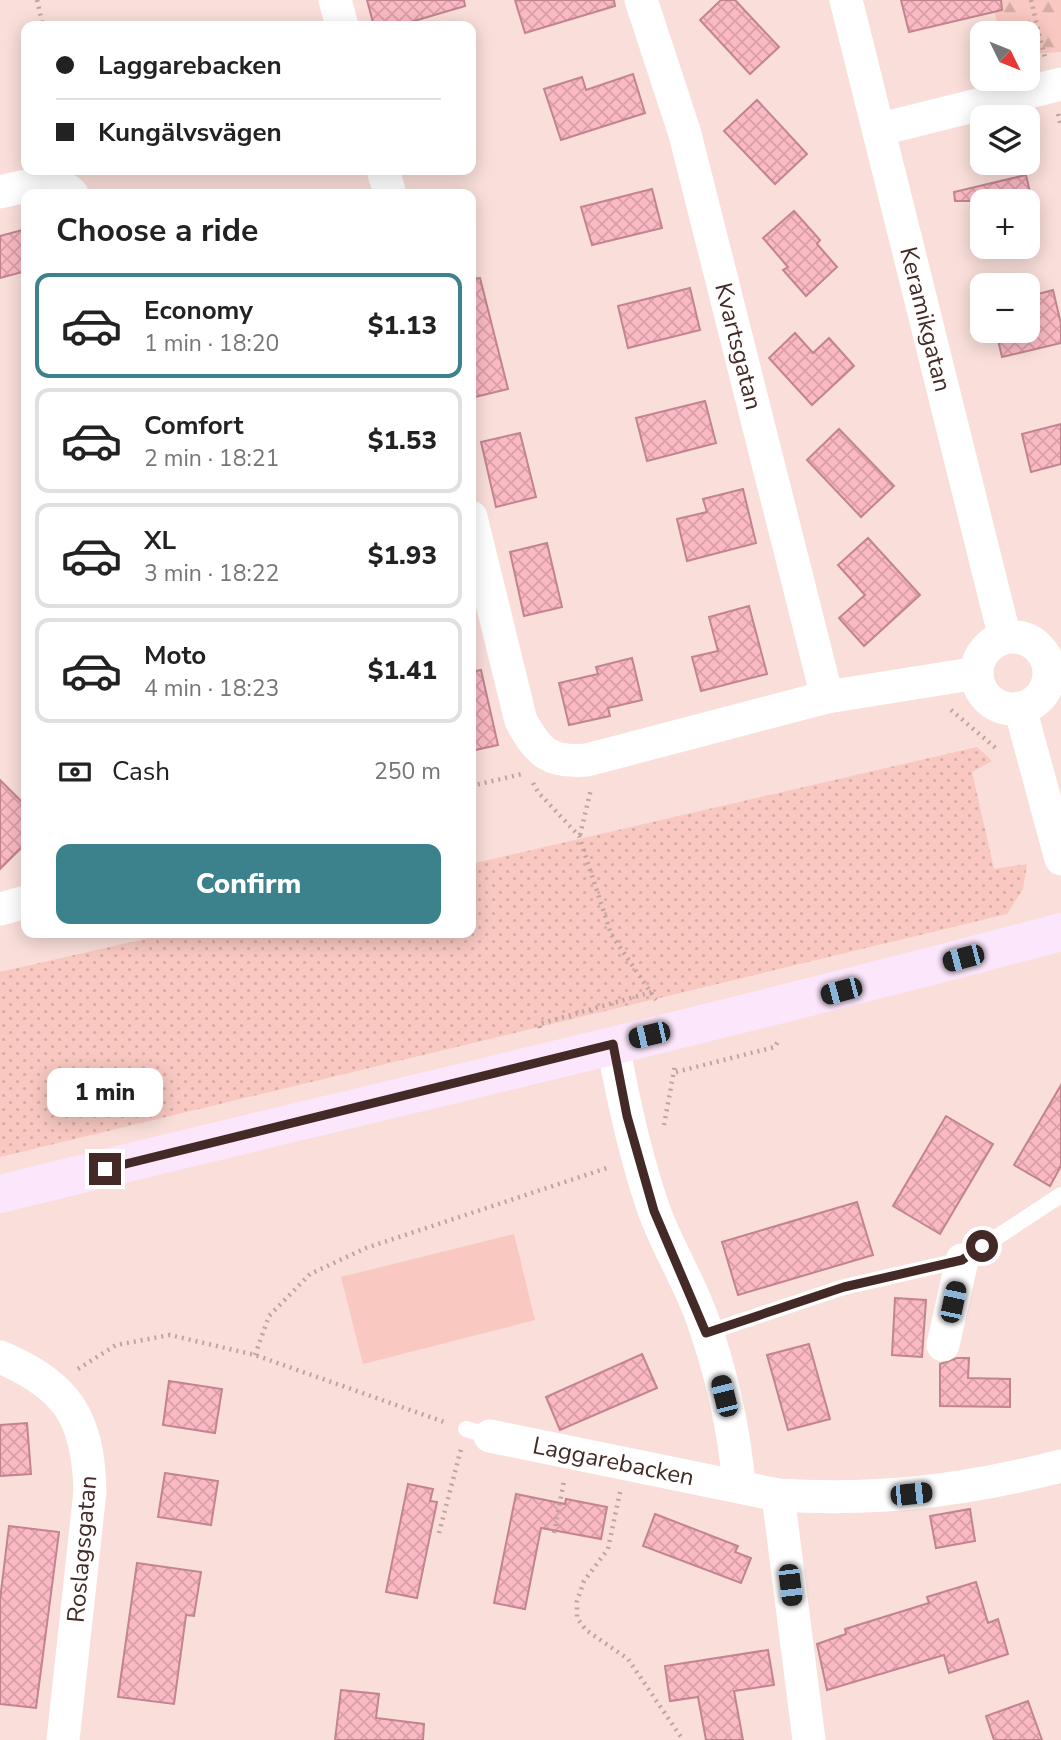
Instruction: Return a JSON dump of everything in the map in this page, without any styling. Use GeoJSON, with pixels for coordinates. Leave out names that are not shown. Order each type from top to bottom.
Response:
{"type":"FeatureCollection","features":[{"type":"Feature","properties":{"kind":"main road"},"geometry":{"type":"LineString","coordinates":[[0,1194],[613,1044],[817,997],[1061,932]]}},
{"type":"Feature","properties":{"kind":"street"},"geometry":{"type":"LineString","coordinates":[[335,0],[341,21]]}},
{"type":"Feature","properties":{"kind":"street","name":"Kvartsgatan"},"geometry":{"type":"LineString","coordinates":[[642,0],[685,134],[827,697]]}},
{"type":"Feature","properties":{"kind":"street","name":"Keramikgatan"},"geometry":{"type":"LineString","coordinates":[[846,0],[881,129],[930,340],[1006,638]]}},
{"type":"Feature","properties":{"kind":"street"},"geometry":{"type":"LineString","coordinates":[[881,129],[1057,85]]}},
{"type":"Feature","properties":{"kind":"street"},"geometry":{"type":"LineString","coordinates":[[0,192],[48,183],[67,189]]}},
{"type":"Feature","properties":{"kind":"street"},"geometry":{"type":"LineString","coordinates":[[476,537],[521,721],[535,745],[549,756],[563,762],[599,757],[827,697],[977,673]]}},
{"type":"Feature","properties":{"kind":"street"},"geometry":{"type":"LineString","coordinates":[[1006,638],[1028,640],[1053,656],[1046,686],[1040,696],[1020,708],[1009,709],[989,700],[983,692],[977,673],[980,658],[987,648],[1006,638]]}},
{"type":"Feature","properties":{"kind":"street"},"geometry":{"type":"LineString","coordinates":[[1020,708],[1061,859]]}},
{"type":"Feature","properties":{"kind":"street"},"geometry":{"type":"LineString","coordinates":[[0,909],[21,903]]}},
{"type":"Feature","properties":{"kind":"street"},"geometry":{"type":"LineString","coordinates":[[613,1044],[627,1116],[654,1211],[706,1333],[736,1443],[739,1485]]}},
{"type":"Feature","properties":{"kind":"street"},"geometry":{"type":"LineString","coordinates":[[943,1345],[962,1260]]}},
{"type":"Feature","properties":{"kind":"street","name":"Roslagsgatan"},"geometry":{"type":"LineString","coordinates":[[0,1357],[29,1369],[57,1388],[80,1425],[89,1454],[90,1479],[63,1740]]}},
{"type":"Feature","properties":{"kind":"street","name":"Laggarebacken"},"geometry":{"type":"LineString","coordinates":[[478,1432],[778,1495],[884,1497],[938,1492],[1061,1466]]}},
{"type":"Feature","properties":{"kind":"street"},"geometry":{"type":"LineString","coordinates":[[778,1495],[809,1740]]}},
{"type":"Feature","properties":{"kind":"lane"},"geometry":{"type":"LineString","coordinates":[[706,1333],[844,1287],[962,1260],[1061,1195]]}},
{"type":"Feature","properties":{"kind":"path"},"geometry":{"type":"LineString","coordinates":[[37,0],[42,21]]}},
{"type":"Feature","properties":{"kind":"path"},"geometry":{"type":"LineString","coordinates":[[1031,0],[1057,85]]}},
{"type":"Feature","properties":{"kind":"path"},"geometry":{"type":"LineString","coordinates":[[923,680],[927,698],[941,701],[1002,755]]}},
{"type":"Feature","properties":{"kind":"path"},"geometry":{"type":"LineString","coordinates":[[579,836],[599,757]]}},
{"type":"Feature","properties":{"kind":"path"},"geometry":{"type":"LineString","coordinates":[[540,1034],[539,1024],[652,992]]}},
{"type":"Feature","properties":{"kind":"path"},"geometry":{"type":"LineString","coordinates":[[676,1072],[775,1047],[782,1034]]}},
{"type":"Feature","properties":{"kind":"path"},"geometry":{"type":"LineString","coordinates":[[57,1388],[82,1365],[116,1345],[170,1335],[255,1355],[478,1432],[439,1533]]}},
{"type":"Feature","properties":{"kind":"path"},"geometry":{"type":"LineString","coordinates":[[554,1533],[569,1452]]}},
{"type":"Feature","properties":{"kind":"path"},"geometry":{"type":"LineString","coordinates":[[625,1464],[608,1549],[584,1581],[577,1601],[577,1618],[586,1630],[628,1659],[684,1740]]}},
{"type":"Feature","properties":{"kind":"green space"},"geometry":{"type":"Polygon","coordinates":[[[991,0],[1061,0],[1061,52],[1040,53],[1040,21],[997,21],[991,0]]]}},
{"type":"Feature","properties":{"kind":"green space"},"geometry":{"type":"Polygon","coordinates":[[[977,747],[992,761],[972,772],[994,869],[1027,864],[1023,889],[1007,914],[0,1157],[0,972],[149,938],[476,938],[476,863],[977,747]]]}},
{"type":"Feature","properties":{"kind":"green space"},"geometry":{"type":"Polygon","coordinates":[[[514,1234],[535,1320],[363,1364],[341,1277],[514,1234]]]}},
{"type":"Feature","properties":{"kind":"building"},"geometry":{"type":"Polygon","coordinates":[[[367,0],[464,0],[465,6],[414,21],[373,21],[367,0]]]}},
{"type":"Feature","properties":{"kind":"building"},"geometry":{"type":"Polygon","coordinates":[[[515,0],[614,0],[615,6],[525,33],[515,0]]]}},
{"type":"Feature","properties":{"kind":"building"},"geometry":{"type":"Polygon","coordinates":[[[721,0],[735,0],[779,47],[750,74],[700,20],[721,0]]]}},
{"type":"Feature","properties":{"kind":"building"},"geometry":{"type":"Polygon","coordinates":[[[901,0],[1001,0],[1002,10],[909,32],[901,0]]]}},
{"type":"Feature","properties":{"kind":"building"},"geometry":{"type":"Polygon","coordinates":[[[633,74],[645,113],[561,140],[544,89],[582,77],[586,90],[633,74]]]}},
{"type":"Feature","properties":{"kind":"building"},"geometry":{"type":"Polygon","coordinates":[[[757,100],[807,154],[775,184],[724,131],[757,100]]]}},
{"type":"Feature","properties":{"kind":"building"},"geometry":{"type":"Polygon","coordinates":[[[1026,175],[1029,189],[970,189],[970,201],[955,201],[954,192],[1026,175]]]}},
{"type":"Feature","properties":{"kind":"building"},"geometry":{"type":"Polygon","coordinates":[[[652,189],[662,228],[592,245],[581,207],[652,189]]]}},
{"type":"Feature","properties":{"kind":"building"},"geometry":{"type":"Polygon","coordinates":[[[794,211],[820,240],[817,244],[837,267],[806,296],[783,270],[788,267],[763,238],[794,211]]]}},
{"type":"Feature","properties":{"kind":"building"},"geometry":{"type":"Polygon","coordinates":[[[21,230],[21,272],[0,278],[0,236],[21,230]]]}},
{"type":"Feature","properties":{"kind":"building"},"geometry":{"type":"Polygon","coordinates":[[[476,278],[480,278],[508,389],[476,397],[476,278]]]}},
{"type":"Feature","properties":{"kind":"building"},"geometry":{"type":"Polygon","coordinates":[[[690,288],[700,330],[628,348],[618,306],[690,288]]]}},
{"type":"Feature","properties":{"kind":"building"},"geometry":{"type":"Polygon","coordinates":[[[1053,290],[1061,324],[1061,343],[1002,357],[999,343],[1040,343],[1040,294],[1053,290]]]}},
{"type":"Feature","properties":{"kind":"building"},"geometry":{"type":"Polygon","coordinates":[[[795,333],[813,353],[829,338],[854,366],[812,405],[769,358],[795,333]]]}},
{"type":"Feature","properties":{"kind":"building"},"geometry":{"type":"Polygon","coordinates":[[[705,401],[716,443],[647,461],[636,418],[705,401]]]}},
{"type":"Feature","properties":{"kind":"building"},"geometry":{"type":"Polygon","coordinates":[[[1061,424],[1061,464],[1031,472],[1022,434],[1061,424]]]}},
{"type":"Feature","properties":{"kind":"building"},"geometry":{"type":"Polygon","coordinates":[[[839,429],[894,486],[861,517],[807,460],[839,429]]]}},
{"type":"Feature","properties":{"kind":"building"},"geometry":{"type":"Polygon","coordinates":[[[520,433],[536,497],[496,507],[481,442],[520,433]]]}},
{"type":"Feature","properties":{"kind":"building"},"geometry":{"type":"Polygon","coordinates":[[[743,489],[756,543],[687,561],[677,519],[707,512],[703,499],[743,489]]]}},
{"type":"Feature","properties":{"kind":"building"},"geometry":{"type":"Polygon","coordinates":[[[868,538],[920,595],[864,646],[839,618],[865,595],[838,565],[868,538]]]}},
{"type":"Feature","properties":{"kind":"building"},"geometry":{"type":"Polygon","coordinates":[[[547,543],[562,607],[524,616],[510,552],[547,543]]]}},
{"type":"Feature","properties":{"kind":"building"},"geometry":{"type":"Polygon","coordinates":[[[749,606],[767,674],[701,691],[692,657],[718,651],[709,617],[749,606]]]}},
{"type":"Feature","properties":{"kind":"building"},"geometry":{"type":"Polygon","coordinates":[[[632,658],[642,700],[608,708],[610,716],[569,725],[559,683],[598,674],[596,667],[632,658]]]}},
{"type":"Feature","properties":{"kind":"building"},"geometry":{"type":"Polygon","coordinates":[[[481,670],[498,745],[476,750],[476,671],[481,670]]]}},
{"type":"Feature","properties":{"kind":"building"},"geometry":{"type":"Polygon","coordinates":[[[0,780],[21,801],[21,848],[0,869],[0,780]]]}},
{"type":"Feature","properties":{"kind":"building"},"geometry":{"type":"Polygon","coordinates":[[[1061,1085],[1061,1166],[1050,1186],[1014,1165],[1061,1085]]]}},
{"type":"Feature","properties":{"kind":"building"},"geometry":{"type":"Polygon","coordinates":[[[946,1116],[993,1144],[940,1234],[893,1206],[946,1116]]]}},
{"type":"Feature","properties":{"kind":"building"},"geometry":{"type":"Polygon","coordinates":[[[857,1202],[873,1255],[738,1295],[722,1242],[857,1202]]]}},
{"type":"Feature","properties":{"kind":"building"},"geometry":{"type":"Polygon","coordinates":[[[895,1298],[926,1300],[922,1357],[892,1355],[895,1298]]]}},
{"type":"Feature","properties":{"kind":"building"},"geometry":{"type":"Polygon","coordinates":[[[809,1344],[830,1419],[788,1430],[767,1355],[809,1344]]]}},
{"type":"Feature","properties":{"kind":"building"},"geometry":{"type":"Polygon","coordinates":[[[642,1354],[657,1388],[560,1430],[546,1397],[642,1354]]]}},
{"type":"Feature","properties":{"kind":"building"},"geometry":{"type":"Polygon","coordinates":[[[957,1358],[969,1358],[968,1378],[1010,1379],[1010,1407],[940,1406],[940,1364],[957,1358]]]}},
{"type":"Feature","properties":{"kind":"building"},"geometry":{"type":"Polygon","coordinates":[[[169,1381],[222,1389],[215,1433],[163,1425],[169,1381]]]}},
{"type":"Feature","properties":{"kind":"building"},"geometry":{"type":"Polygon","coordinates":[[[27,1423],[31,1474],[0,1476],[0,1425],[27,1423]]]}},
{"type":"Feature","properties":{"kind":"building"},"geometry":{"type":"Polygon","coordinates":[[[165,1473],[218,1481],[211,1525],[158,1517],[165,1473]]]}},
{"type":"Feature","properties":{"kind":"building"},"geometry":{"type":"Polygon","coordinates":[[[408,1484],[433,1489],[430,1501],[437,1502],[417,1598],[386,1592],[408,1484]]]}},
{"type":"Feature","properties":{"kind":"building"},"geometry":{"type":"Polygon","coordinates":[[[516,1494],[565,1504],[566,1499],[607,1507],[601,1539],[541,1528],[525,1609],[494,1603],[516,1494]]]}},
{"type":"Feature","properties":{"kind":"building"},"geometry":{"type":"Polygon","coordinates":[[[970,1509],[975,1541],[936,1548],[930,1516],[970,1509]]]}},
{"type":"Feature","properties":{"kind":"building"},"geometry":{"type":"Polygon","coordinates":[[[655,1514],[738,1546],[735,1552],[751,1558],[741,1583],[643,1546],[655,1514]]]}},
{"type":"Feature","properties":{"kind":"building"},"geometry":{"type":"Polygon","coordinates":[[[9,1526],[59,1532],[36,1708],[0,1704],[0,1600],[9,1526]]]}},
{"type":"Feature","properties":{"kind":"building"},"geometry":{"type":"Polygon","coordinates":[[[137,1563],[201,1572],[194,1616],[186,1615],[174,1704],[118,1697],[137,1563]]]}},
{"type":"Feature","properties":{"kind":"building"},"geometry":{"type":"Polygon","coordinates":[[[976,1582],[988,1623],[998,1619],[1008,1654],[949,1673],[944,1655],[827,1690],[817,1644],[846,1634],[845,1629],[929,1603],[927,1597],[976,1582]]]}},
{"type":"Feature","properties":{"kind":"building"},"geometry":{"type":"Polygon","coordinates":[[[768,1650],[774,1685],[734,1691],[743,1740],[706,1740],[698,1697],[670,1701],[665,1666],[768,1650]]]}},
{"type":"Feature","properties":{"kind":"building"},"geometry":{"type":"Polygon","coordinates":[[[341,1690],[379,1694],[376,1718],[424,1724],[423,1740],[335,1740],[341,1690]]]}},
{"type":"Feature","properties":{"kind":"building"},"geometry":{"type":"Polygon","coordinates":[[[1028,1701],[1042,1740],[994,1740],[986,1716],[1028,1701]]]}},
{"type":"Feature","properties":{"kind":"route"},"geometry":{"type":"LineString","coordinates":[[105,1169],[613,1044],[627,1116],[654,1211],[706,1333],[844,1287],[962,1260],[982,1246]]}}]}
